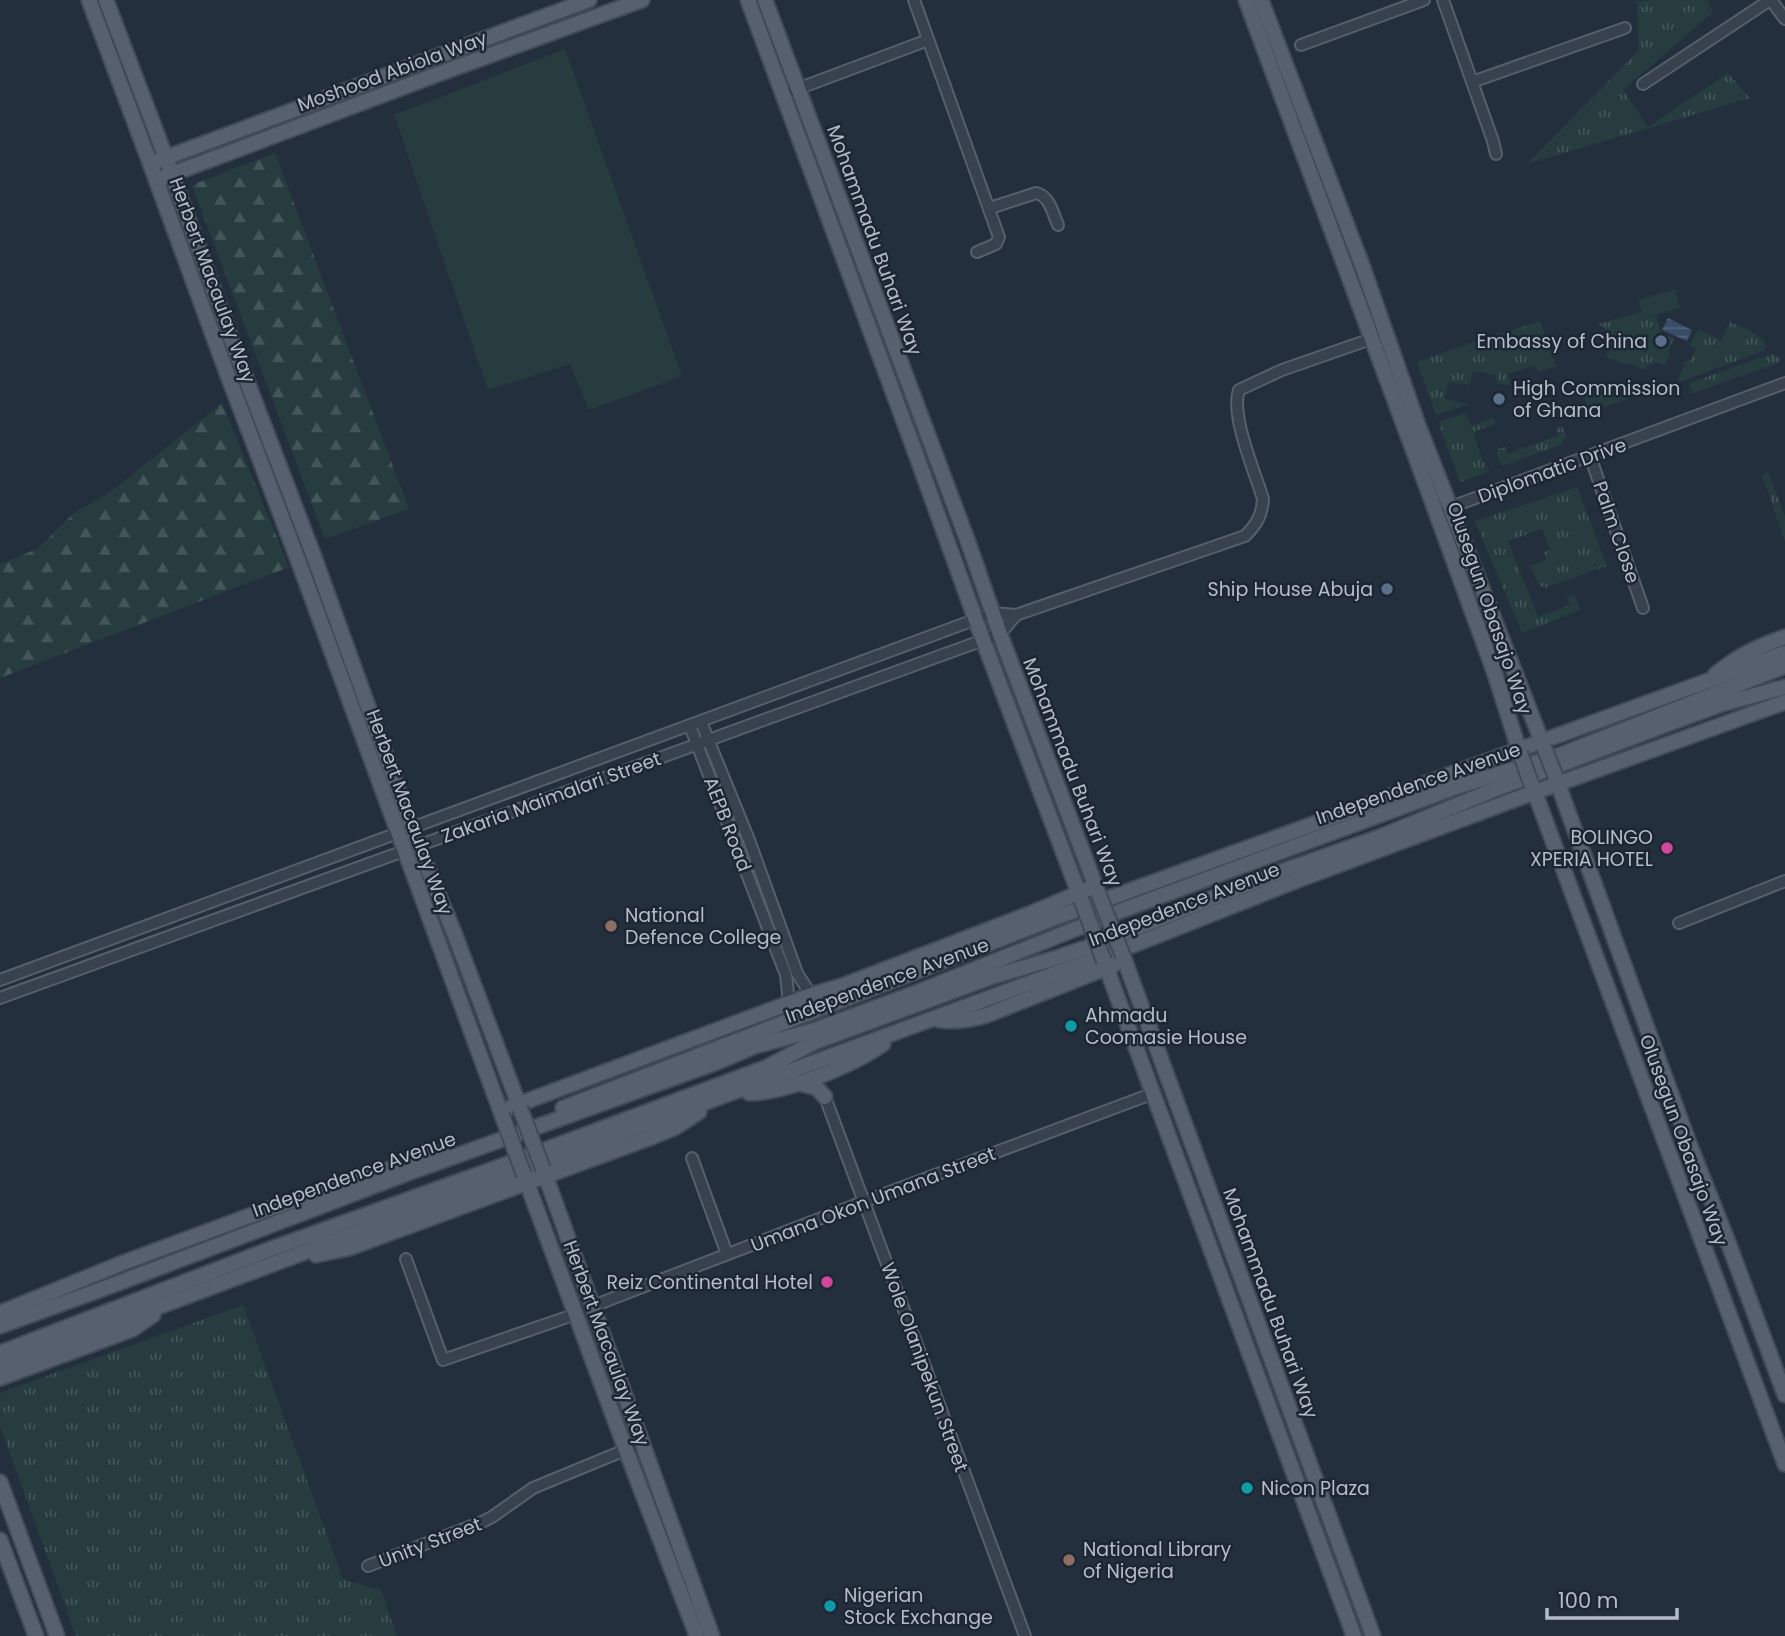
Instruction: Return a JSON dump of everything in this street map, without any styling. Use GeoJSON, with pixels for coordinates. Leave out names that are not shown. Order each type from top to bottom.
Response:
{"type":"FeatureCollection","features":[{"type":"Feature","properties":{"kind":"main road","name":"Herbert Macaulay Way"},"geometry":{"type":"LineString","coordinates":[[89,0],[697,1636]]}},
{"type":"Feature","properties":{"kind":"main road","name":"Herbert Macaulay Way"},"geometry":{"type":"LineString","coordinates":[[106,0],[313,554],[418,845],[455,935],[544,1172],[712,1636]]}},
{"type":"Feature","properties":{"kind":"main road","name":"Moshood Abiola Way"},"geometry":{"type":"LineString","coordinates":[[150,163],[589,0]]}},
{"type":"Feature","properties":{"kind":"main road","name":"Moshood Abiola Way"},"geometry":{"type":"LineString","coordinates":[[156,180],[642,0]]}},
{"type":"Feature","properties":{"kind":"main road","name":"Mohammadu Buhari Way"},"geometry":{"type":"LineString","coordinates":[[748,0],[1354,1636]]}},
{"type":"Feature","properties":{"kind":"main road","name":"Mohammadu Buhari Way"},"geometry":{"type":"LineString","coordinates":[[765,0],[1000,634],[1124,958],[1373,1636]]}},
{"type":"Feature","properties":{"kind":"main road","name":"Olusegun Obasajo Way"},"geometry":{"type":"LineString","coordinates":[[1245,0],[1371,339],[1399,395]]}},
{"type":"Feature","properties":{"kind":"main road","name":"Olusegun Obasajo Way"},"geometry":{"type":"LineString","coordinates":[[1261,0],[1362,265],[1399,395],[1443,510],[1513,668],[1557,780],[1689,1143],[1785,1395]]}},
{"type":"Feature","properties":{"kind":"main road"},"geometry":{"type":"LineString","coordinates":[[432,59],[438,74]]}},
{"type":"Feature","properties":{"kind":"main road","name":"Olusegun Obasajo Way"},"geometry":{"type":"LineString","coordinates":[[1443,510],[1519,752],[1785,1464]]}},
{"type":"Feature","properties":{"kind":"main road"},"geometry":{"type":"LineString","coordinates":[[1708,681],[1749,650],[1785,637]]}},
{"type":"Feature","properties":{"kind":"main road","name":"Independence Avenue"},"geometry":{"type":"LineString","coordinates":[[0,1313],[120,1264],[260,1212],[486,1137],[1052,919],[1543,744],[1785,653]]}},
{"type":"Feature","properties":{"kind":"main road","name":"Independence Avenue"},"geometry":{"type":"LineString","coordinates":[[0,1326],[408,1173],[702,1068],[755,1046],[811,1031],[918,992],[1132,906],[1456,787],[1560,755],[1785,666]]}},
{"type":"Feature","properties":{"kind":"main road"},"geometry":{"type":"LineString","coordinates":[[1495,674],[1513,668]]}},
{"type":"Feature","properties":{"kind":"main road"},"geometry":{"type":"LineString","coordinates":[[0,1378],[128,1317],[150,1317],[166,1305],[277,1262],[1008,992],[1083,956],[1278,873],[1382,836],[1491,791],[1722,704],[1785,687]]}},
{"type":"Feature","properties":{"kind":"main road"},"geometry":{"type":"LineString","coordinates":[[1533,788],[1785,702]]}},
{"type":"Feature","properties":{"kind":"main road","name":"Indepedence Avenue"},"geometry":{"type":"LineString","coordinates":[[1083,956],[1141,943],[1533,788]]}},
{"type":"Feature","properties":{"kind":"main road"},"geometry":{"type":"LineString","coordinates":[[501,1113],[1097,890]]}},
{"type":"Feature","properties":{"kind":"main road"},"geometry":{"type":"LineString","coordinates":[[988,945],[1042,942]]}},
{"type":"Feature","properties":{"kind":"main road","name":"Independence Avenue"},"geometry":{"type":"LineString","coordinates":[[0,1366],[128,1317],[271,1249],[739,1078],[816,1042],[994,976],[1053,960],[1083,956]]}},
{"type":"Feature","properties":{"kind":"main road"},"geometry":{"type":"LineString","coordinates":[[934,1020],[971,1020],[1124,958]]}},
{"type":"Feature","properties":{"kind":"main road"},"geometry":{"type":"LineString","coordinates":[[734,1093],[760,1093],[836,1069],[860,1059],[904,1030]]}},
{"type":"Feature","properties":{"kind":"main road"},"geometry":{"type":"LineString","coordinates":[[825,1097],[827,1080],[836,1069]]}},
{"type":"Feature","properties":{"kind":"main road"},"geometry":{"type":"LineString","coordinates":[[798,1083],[814,1086],[825,1097]]}},
{"type":"Feature","properties":{"kind":"main road"},"geometry":{"type":"LineString","coordinates":[[277,1262],[349,1248],[526,1178],[652,1137],[676,1127],[718,1098]]}},
{"type":"Feature","properties":{"kind":"main road"},"geometry":{"type":"LineString","coordinates":[[1212,1249],[1229,1243]]}},
{"type":"Feature","properties":{"kind":"main road","name":"Independence Avenue"},"geometry":{"type":"LineString","coordinates":[[0,1353],[128,1317]]}},
{"type":"Feature","properties":{"kind":"main road"},"geometry":{"type":"LineString","coordinates":[[0,1482],[57,1636]]}},
{"type":"Feature","properties":{"kind":"main road"},"geometry":{"type":"LineString","coordinates":[[0,1540],[36,1636]]}},
{"type":"Feature","properties":{"kind":"main road"},"geometry":{"type":"LineString","coordinates":[[1325,1556],[1342,1551]]}},
{"type":"Feature","properties":{"kind":"street"},"geometry":{"type":"LineString","coordinates":[[914,0],[999,237],[996,244],[977,252]]}},
{"type":"Feature","properties":{"kind":"street"},"geometry":{"type":"LineString","coordinates":[[1301,45],[1424,0]]}},
{"type":"Feature","properties":{"kind":"street"},"geometry":{"type":"LineString","coordinates":[[1443,0],[1496,154]]}},
{"type":"Feature","properties":{"kind":"street"},"geometry":{"type":"LineString","coordinates":[[1643,84],[1770,0],[1785,19]]}},
{"type":"Feature","properties":{"kind":"street"},"geometry":{"type":"LineString","coordinates":[[1472,82],[1625,28]]}},
{"type":"Feature","properties":{"kind":"street"},"geometry":{"type":"LineString","coordinates":[[783,95],[928,40]]}},
{"type":"Feature","properties":{"kind":"street"},"geometry":{"type":"LineString","coordinates":[[990,208],[1036,193],[1042,194],[1058,225]]}},
{"type":"Feature","properties":{"kind":"street","name":"Zakaria Maimalari Street"},"geometry":{"type":"LineString","coordinates":[[0,981],[976,620],[993,614],[1016,615],[1245,536],[1259,519],[1263,499],[1240,426],[1237,408],[1239,390],[1282,370],[1371,339]]}},
{"type":"Feature","properties":{"kind":"street","name":"Diplomatic Drive"},"geometry":{"type":"LineString","coordinates":[[1443,510],[1785,383]]}},
{"type":"Feature","properties":{"kind":"street","name":"Palm Close"},"geometry":{"type":"LineString","coordinates":[[1590,456],[1643,608]]}},
{"type":"Feature","properties":{"kind":"street"},"geometry":{"type":"LineString","coordinates":[[1000,634],[1016,615]]}},
{"type":"Feature","properties":{"kind":"street","name":"Zakaria Maimalari Street"},"geometry":{"type":"LineString","coordinates":[[0,998],[1000,634]]}},
{"type":"Feature","properties":{"kind":"street","name":"AEPB Road"},"geometry":{"type":"LineString","coordinates":[[695,724],[708,740],[749,841],[797,973],[811,995]]}},
{"type":"Feature","properties":{"kind":"street","name":"AEPB Road"},"geometry":{"type":"LineString","coordinates":[[695,724],[697,745],[786,975],[789,1003]]}},
{"type":"Feature","properties":{"kind":"street"},"geometry":{"type":"LineString","coordinates":[[1679,923],[1785,881]]}},
{"type":"Feature","properties":{"kind":"street"},"geometry":{"type":"LineString","coordinates":[[115,937],[122,953]]}},
{"type":"Feature","properties":{"kind":"street","name":"Umana Okon Umana Street"},"geometry":{"type":"LineString","coordinates":[[593,1306],[1154,1093]]}},
{"type":"Feature","properties":{"kind":"street","name":"Wole Olanipekun Street"},"geometry":{"type":"LineString","coordinates":[[825,1097],[1025,1636]]}},
{"type":"Feature","properties":{"kind":"street"},"geometry":{"type":"LineString","coordinates":[[692,1158],[727,1254]]}},
{"type":"Feature","properties":{"kind":"street"},"geometry":{"type":"LineString","coordinates":[[406,1259],[443,1360],[576,1314]]}},
{"type":"Feature","properties":{"kind":"street","name":"Unity Street"},"geometry":{"type":"LineString","coordinates":[[368,1566],[482,1522],[533,1488],[642,1443]]}},
{"type":"Feature","properties":{"kind":"green space"},"geometry":{"type":"Polygon","coordinates":[[[1707,0],[1713,12],[1623,90],[1648,127],[1728,73],[1750,98],[1527,164],[1639,50],[1637,2],[1707,0]]]}},
{"type":"Feature","properties":{"kind":"green space"},"geometry":{"type":"Polygon","coordinates":[[[565,49],[682,376],[589,410],[570,364],[488,390],[394,115],[565,49]]]}},
{"type":"Feature","properties":{"kind":"green space"},"geometry":{"type":"Polygon","coordinates":[[[275,153],[409,509],[325,539],[192,185],[275,153]]]}},
{"type":"Feature","properties":{"kind":"green space"},"geometry":{"type":"Polygon","coordinates":[[[1675,289],[1680,308],[1644,318],[1638,300],[1675,289]]]}},
{"type":"Feature","properties":{"kind":"green space"},"geometry":{"type":"Polygon","coordinates":[[[1642,312],[1644,318],[1656,315],[1661,332],[1674,338],[1665,366],[1657,362],[1646,366],[1644,370],[1606,356],[1611,344],[1605,328],[1598,324],[1642,312]]]}},
{"type":"Feature","properties":{"kind":"green space"},"geometry":{"type":"Polygon","coordinates":[[[1540,321],[1556,366],[1538,372],[1535,365],[1508,374],[1508,385],[1496,383],[1497,375],[1473,371],[1470,385],[1448,382],[1445,399],[1470,404],[1436,415],[1417,362],[1540,321]]]}},
{"type":"Feature","properties":{"kind":"green space"},"geometry":{"type":"Polygon","coordinates":[[[1730,322],[1761,338],[1766,347],[1763,351],[1677,383],[1686,361],[1689,362],[1696,348],[1690,345],[1698,329],[1721,340],[1730,322]]]}},
{"type":"Feature","properties":{"kind":"green space"},"geometry":{"type":"Polygon","coordinates":[[[1772,354],[1780,358],[1781,362],[1693,393],[1689,383],[1772,354]]]}},
{"type":"Feature","properties":{"kind":"green space"},"geometry":{"type":"Polygon","coordinates":[[[1588,381],[1627,399],[1597,410],[1587,404],[1580,384],[1588,381]]]}},
{"type":"Feature","properties":{"kind":"green space"},"geometry":{"type":"Polygon","coordinates":[[[222,403],[289,567],[0,678],[0,564],[37,549],[74,513],[109,493],[222,403]]]}},
{"type":"Feature","properties":{"kind":"green space"},"geometry":{"type":"Polygon","coordinates":[[[1466,413],[1471,426],[1493,418],[1496,424],[1473,432],[1483,461],[1490,471],[1460,482],[1438,422],[1466,413]]]}},
{"type":"Feature","properties":{"kind":"green space"},"geometry":{"type":"Polygon","coordinates":[[[1562,426],[1567,438],[1562,440],[1563,444],[1502,466],[1497,449],[1505,447],[1508,454],[1559,435],[1557,428],[1562,426]]]}},
{"type":"Feature","properties":{"kind":"green space"},"geometry":{"type":"Polygon","coordinates":[[[1768,472],[1785,516],[1785,541],[1762,475],[1768,472]]]}},
{"type":"Feature","properties":{"kind":"green space"},"geometry":{"type":"Polygon","coordinates":[[[1577,487],[1607,566],[1544,588],[1538,584],[1530,566],[1546,560],[1544,552],[1550,550],[1542,529],[1508,541],[1538,617],[1570,605],[1567,597],[1574,595],[1580,610],[1522,633],[1475,521],[1577,487]]]}},
{"type":"Feature","properties":{"kind":"green space"},"geometry":{"type":"Polygon","coordinates":[[[243,1305],[343,1579],[381,1590],[397,1636],[76,1636],[0,1426],[0,1393],[243,1305]]]}},
{"type":"Feature","properties":{"kind":"water"},"geometry":{"type":"Polygon","coordinates":[[[1668,318],[1692,330],[1687,341],[1662,330],[1668,318]]]}},
{"type":"Feature","properties":{"kind":"place","name":"Embassy of China"},"geometry":{"type":"Point","coordinates":[1661,341]}},
{"type":"Feature","properties":{"kind":"place","name":"High Commission of Ghana"},"geometry":{"type":"Point","coordinates":[1499,399]}},
{"type":"Feature","properties":{"kind":"place","name":"Ship House Abuja"},"geometry":{"type":"Point","coordinates":[1387,589]}},
{"type":"Feature","properties":{"kind":"place","name":"BOLINGO XPERIA HOTEL"},"geometry":{"type":"Point","coordinates":[1667,848]}},
{"type":"Feature","properties":{"kind":"place","name":"National Defence College"},"geometry":{"type":"Point","coordinates":[611,926]}},
{"type":"Feature","properties":{"kind":"place","name":"Ahmadu Coomasie House"},"geometry":{"type":"Point","coordinates":[1071,1026]}},
{"type":"Feature","properties":{"kind":"place","name":"Reiz Continental Hotel"},"geometry":{"type":"Point","coordinates":[827,1282]}},
{"type":"Feature","properties":{"kind":"place","name":"Nicon Plaza"},"geometry":{"type":"Point","coordinates":[1247,1488]}},
{"type":"Feature","properties":{"kind":"place","name":"National Library of Nigeria"},"geometry":{"type":"Point","coordinates":[1069,1560]}},
{"type":"Feature","properties":{"kind":"place","name":"Nigerian Stock Exchange"},"geometry":{"type":"Point","coordinates":[830,1606]}}]}
